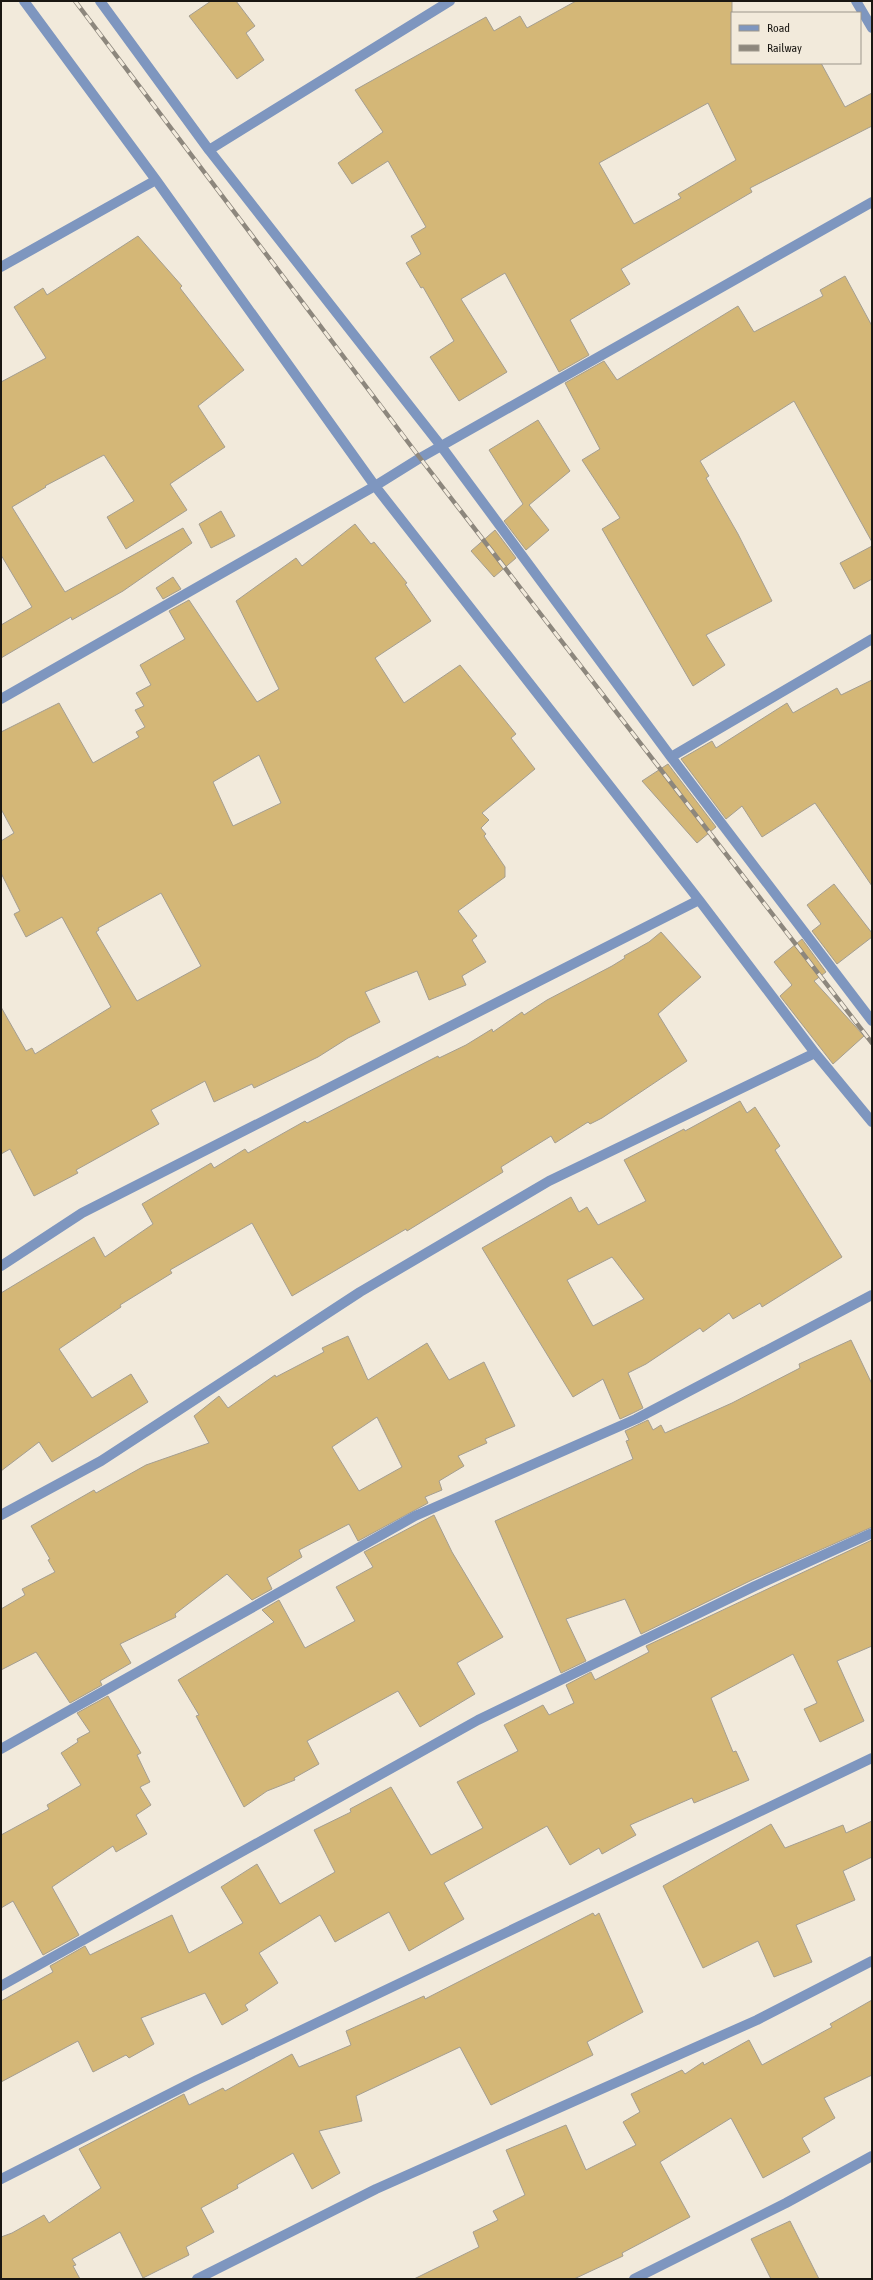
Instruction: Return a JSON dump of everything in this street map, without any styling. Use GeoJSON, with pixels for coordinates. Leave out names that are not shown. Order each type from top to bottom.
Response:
{"type":"FeatureCollection","features":[{"type":"Feature","properties":{"kind":"street"},"geometry":{"type":"LineString","coordinates":[[24,1],[156,180],[375,486],[699,900],[815,1053],[872,1122]]}},
{"type":"Feature","properties":{"kind":"street"},"geometry":{"type":"LineString","coordinates":[[100,1],[209,150],[441,446],[671,757],[872,1021]]}},
{"type":"Feature","properties":{"kind":"street"},"geometry":{"type":"LineString","coordinates":[[209,150],[450,1]]}},
{"type":"Feature","properties":{"kind":"street"},"geometry":{"type":"LineString","coordinates":[[856,1],[872,28]]}},
{"type":"Feature","properties":{"kind":"street"},"geometry":{"type":"LineString","coordinates":[[1,267],[156,180]]}},
{"type":"Feature","properties":{"kind":"street"},"geometry":{"type":"LineString","coordinates":[[1,699],[375,486],[441,446],[872,202]]}},
{"type":"Feature","properties":{"kind":"street"},"geometry":{"type":"LineString","coordinates":[[671,757],[872,639]]}},
{"type":"Feature","properties":{"kind":"street"},"geometry":{"type":"LineString","coordinates":[[1,1266],[82,1213],[699,900]]}},
{"type":"Feature","properties":{"kind":"street"},"geometry":{"type":"LineString","coordinates":[[1,1515],[101,1461],[360,1292],[549,1181],[815,1053]]}},
{"type":"Feature","properties":{"kind":"street"},"geometry":{"type":"LineString","coordinates":[[1,1749],[415,1516],[636,1419],[872,1295]]}},
{"type":"Feature","properties":{"kind":"street"},"geometry":{"type":"LineString","coordinates":[[1,1986],[478,1720],[755,1586],[872,1533]]}},
{"type":"Feature","properties":{"kind":"street"},"geometry":{"type":"LineString","coordinates":[[1,2179],[197,2080],[872,1758]]}},
{"type":"Feature","properties":{"kind":"street"},"geometry":{"type":"LineString","coordinates":[[197,2279],[376,2190],[757,2020],[872,1962]]}},
{"type":"Feature","properties":{"kind":"street"},"geometry":{"type":"LineString","coordinates":[[634,2279],[786,2203],[872,2156]]}},
{"type":"Feature","properties":{"kind":"building"},"geometry":{"type":"Polygon","coordinates":[[[211,1],[236,1],[255,26],[246,33],[264,60],[237,79],[189,16],[211,1]]]}},
{"type":"Feature","properties":{"kind":"building"},"geometry":{"type":"Polygon","coordinates":[[[576,1],[732,1],[731,64],[822,64],[845,107],[872,93],[872,126],[750,188],[752,192],[621,269],[630,284],[570,320],[589,355],[559,372],[505,273],[461,299],[507,372],[459,401],[430,357],[454,341],[423,287],[421,288],[406,263],[421,254],[411,236],[426,227],[388,161],[352,184],[338,163],[383,132],[355,90],[486,17],[494,31],[520,16],[527,28],[576,1]],[[708,103],[599,163],[634,224],[681,198],[678,194],[736,160],[708,103]]]}},
{"type":"Feature","properties":{"kind":"building"},"geometry":{"type":"Polygon","coordinates":[[[138,236],[182,286],[180,288],[244,370],[198,406],[225,447],[170,484],[187,510],[126,549],[107,517],[134,501],[104,455],[45,486],[46,487],[12,507],[65,592],[183,528],[192,543],[123,591],[72,620],[71,617],[1,658],[1,625],[32,607],[1,555],[1,382],[46,358],[14,307],[43,288],[47,295],[138,236]]]}},
{"type":"Feature","properties":{"kind":"building"},"geometry":{"type":"Polygon","coordinates":[[[845,276],[872,326],[872,542],[794,401],[700,461],[709,476],[706,478],[738,534],[772,601],[706,635],[725,665],[693,686],[602,529],[620,518],[582,460],[600,449],[565,383],[604,361],[617,380],[738,306],[754,332],[823,296],[820,290],[845,276]]]}},
{"type":"Feature","properties":{"kind":"building"},"geometry":{"type":"Polygon","coordinates":[[[538,420],[570,471],[529,505],[549,530],[526,550],[504,521],[523,504],[489,450],[538,420]]]}},
{"type":"Feature","properties":{"kind":"building"},"geometry":{"type":"Polygon","coordinates":[[[221,511],[235,536],[211,548],[199,524],[221,511]]]}},
{"type":"Feature","properties":{"kind":"building"},"geometry":{"type":"Polygon","coordinates":[[[355,524],[371,544],[374,542],[407,583],[405,584],[431,621],[375,658],[404,703],[460,665],[516,734],[511,738],[535,769],[482,813],[489,820],[481,828],[486,834],[484,836],[505,867],[505,877],[458,911],[477,936],[472,940],[486,962],[462,976],[466,985],[429,1000],[417,971],[365,992],[380,1022],[348,1038],[318,1057],[254,1088],[252,1084],[214,1102],[205,1081],[151,1110],[159,1124],[76,1170],[78,1173],[34,1196],[10,1149],[1,1154],[1,1007],[26,1051],[32,1048],[35,1054],[111,1007],[62,917],[26,937],[14,914],[20,911],[1,873],[1,841],[14,833],[1,809],[1,732],[59,703],[93,763],[139,737],[136,732],[145,727],[135,710],[144,706],[136,693],[151,685],[140,665],[185,639],[169,611],[189,600],[257,702],[279,689],[236,601],[296,558],[302,566],[355,524]],[[259,755],[213,782],[233,826],[281,803],[259,755]],[[161,893],[98,928],[99,930],[96,932],[137,1001],[201,966],[161,893]]]}},
{"type":"Feature","properties":{"kind":"building"},"geometry":{"type":"Polygon","coordinates":[[[495,530],[516,558],[494,577],[471,551],[495,530]]]}},
{"type":"Feature","properties":{"kind":"building"},"geometry":{"type":"Polygon","coordinates":[[[872,546],[872,579],[854,589],[840,563],[872,546]]]}},
{"type":"Feature","properties":{"kind":"building"},"geometry":{"type":"Polygon","coordinates":[[[173,577],[181,589],[163,599],[156,588],[173,577]]]}},
{"type":"Feature","properties":{"kind":"building"},"geometry":{"type":"Polygon","coordinates":[[[872,680],[872,886],[815,803],[762,837],[742,806],[726,819],[681,759],[712,741],[716,748],[787,703],[793,713],[837,688],[841,695],[872,680]]]}},
{"type":"Feature","properties":{"kind":"building"},"geometry":{"type":"Polygon","coordinates":[[[668,764],[716,827],[697,843],[642,781],[668,764]]]}},
{"type":"Feature","properties":{"kind":"building"},"geometry":{"type":"Polygon","coordinates":[[[834,884],[872,933],[872,937],[837,964],[812,931],[821,924],[807,905],[834,884]]]}},
{"type":"Feature","properties":{"kind":"building"},"geometry":{"type":"Polygon","coordinates":[[[661,932],[701,977],[658,1014],[687,1061],[602,1118],[590,1124],[588,1122],[555,1143],[551,1136],[501,1167],[503,1172],[407,1231],[406,1229],[292,1296],[252,1223],[170,1270],[172,1273],[120,1305],[121,1307],[59,1349],[92,1398],[131,1374],[148,1402],[52,1462],[39,1442],[1,1471],[1,1293],[94,1237],[105,1257],[153,1224],[142,1204],[211,1163],[214,1168],[245,1149],[248,1153],[305,1121],[307,1123],[438,1056],[439,1058],[466,1045],[492,1029],[493,1032],[522,1012],[524,1015],[547,1000],[612,966],[625,958],[624,956],[649,942],[661,932]]]}},
{"type":"Feature","properties":{"kind":"building"},"geometry":{"type":"Polygon","coordinates":[[[802,939],[826,972],[814,981],[864,1036],[833,1064],[780,996],[792,985],[774,962],[802,939]]]}},
{"type":"Feature","properties":{"kind":"building"},"geometry":{"type":"Polygon","coordinates":[[[740,1101],[747,1113],[755,1107],[780,1146],[775,1150],[842,1257],[762,1307],[760,1303],[733,1319],[729,1313],[703,1332],[700,1328],[646,1364],[628,1373],[643,1408],[620,1419],[603,1379],[573,1397],[482,1248],[571,1197],[579,1212],[587,1207],[598,1225],[646,1201],[624,1160],[684,1129],[685,1131],[740,1101]],[[612,1257],[567,1280],[593,1326],[644,1299],[612,1257]]]}},
{"type":"Feature","properties":{"kind":"building"},"geometry":{"type":"Polygon","coordinates":[[[348,1336],[368,1380],[427,1343],[449,1380],[484,1362],[515,1426],[485,1439],[487,1443],[458,1456],[464,1466],[439,1481],[442,1490],[425,1497],[428,1503],[358,1541],[349,1524],[299,1550],[302,1557],[267,1578],[272,1589],[252,1600],[227,1574],[175,1614],[176,1617],[120,1644],[131,1663],[100,1681],[102,1685],[70,1703],[36,1652],[1,1670],[1,1609],[25,1595],[22,1589],[55,1572],[48,1560],[50,1559],[31,1526],[94,1490],[96,1493],[146,1465],[209,1443],[194,1416],[219,1396],[228,1408],[275,1375],[276,1377],[324,1352],[322,1348],[348,1336]],[[377,1417],[332,1447],[359,1491],[402,1467],[377,1417]]]}},
{"type":"Feature","properties":{"kind":"building"},"geometry":{"type":"Polygon","coordinates":[[[851,1340],[872,1384],[872,1527],[752,1580],[641,1634],[625,1599],[566,1619],[586,1661],[561,1673],[495,1521],[633,1459],[626,1441],[629,1440],[625,1431],[648,1420],[653,1430],[661,1425],[665,1433],[732,1403],[800,1368],[799,1364],[851,1340]]]}},
{"type":"Feature","properties":{"kind":"building"},"geometry":{"type":"Polygon","coordinates":[[[434,1515],[452,1552],[503,1637],[457,1663],[475,1694],[420,1727],[398,1691],[307,1741],[319,1764],[294,1778],[295,1780],[267,1791],[244,1807],[196,1716],[199,1715],[178,1680],[274,1622],[262,1610],[279,1600],[305,1648],[355,1621],[336,1587],[373,1567],[364,1552],[434,1515]]]}},
{"type":"Feature","properties":{"kind":"building"},"geometry":{"type":"Polygon","coordinates":[[[872,1540],[872,1646],[837,1661],[864,1721],[820,1742],[804,1709],[817,1703],[793,1654],[711,1698],[733,1752],[736,1751],[749,1780],[694,1803],[692,1798],[630,1825],[636,1835],[602,1854],[599,1848],[570,1865],[547,1826],[444,1883],[464,1919],[409,1951],[389,1912],[335,1942],[320,1915],[259,1953],[278,1983],[245,2005],[248,2010],[222,2025],[205,1993],[141,2018],[154,2044],[129,2058],[126,2055],[93,2072],[78,2041],[1,2082],[1,2001],[53,1972],[50,1966],[85,1946],[90,1955],[172,1915],[189,1953],[243,1923],[221,1887],[257,1864],[280,1904],[335,1872],[314,1830],[351,1812],[350,1809],[391,1787],[431,1855],[483,1828],[457,1782],[518,1751],[504,1725],[543,1705],[549,1715],[574,1703],[566,1685],[591,1672],[595,1680],[649,1652],[646,1646],[872,1540]]]}},
{"type":"Feature","properties":{"kind":"building"},"geometry":{"type":"Polygon","coordinates":[[[108,1696],[141,1753],[137,1755],[150,1782],[140,1787],[151,1805],[136,1815],[147,1834],[116,1852],[113,1846],[52,1887],[79,1935],[43,1955],[13,1901],[1,1908],[1,1835],[49,1809],[47,1805],[81,1785],[61,1753],[78,1742],[77,1739],[90,1732],[77,1713],[108,1696]]]}},
{"type":"Feature","properties":{"kind":"building"},"geometry":{"type":"Polygon","coordinates":[[[872,1821],[872,1857],[843,1871],[855,1900],[796,1925],[812,1962],[774,1977],[758,1941],[703,1968],[663,1886],[771,1824],[785,1848],[843,1825],[846,1833],[872,1821]]]}},
{"type":"Feature","properties":{"kind":"building"},"geometry":{"type":"Polygon","coordinates":[[[593,1913],[595,1916],[599,1913],[643,2012],[587,2042],[593,2055],[491,2105],[460,2047],[356,2096],[362,2121],[319,2131],[340,2173],[312,2189],[293,2153],[237,2185],[238,2188],[201,2208],[214,2232],[186,2247],[189,2255],[143,2278],[120,2232],[72,2259],[76,2265],[73,2266],[80,2279],[1,2279],[1,2237],[12,2233],[44,2215],[49,2223],[101,2188],[79,2149],[184,2094],[189,2105],[223,2088],[225,2091],[292,2054],[299,2067],[351,2045],[346,2031],[424,1996],[425,1999],[593,1913]]]}},
{"type":"Feature","properties":{"kind":"building"},"geometry":{"type":"Polygon","coordinates":[[[872,2000],[872,2075],[824,2098],[835,2118],[802,2138],[810,2152],[763,2178],[731,2118],[660,2162],[690,2217],[622,2253],[623,2256],[574,2279],[414,2279],[479,2247],[473,2232],[498,2220],[493,2211],[525,2195],[506,2150],[566,2125],[586,2170],[636,2145],[623,2122],[640,2112],[631,2094],[682,2070],[685,2074],[703,2062],[704,2065],[749,2040],[762,2065],[832,2027],[830,2024],[872,2000]]]}},
{"type":"Feature","properties":{"kind":"building"},"geometry":{"type":"Polygon","coordinates":[[[790,2221],[819,2279],[771,2279],[751,2239],[790,2221]]]}},
{"type":"Feature","properties":{"kind":"railway"},"geometry":{"type":"LineString","coordinates":[[75,1],[420,458],[872,1043]]}}]}
